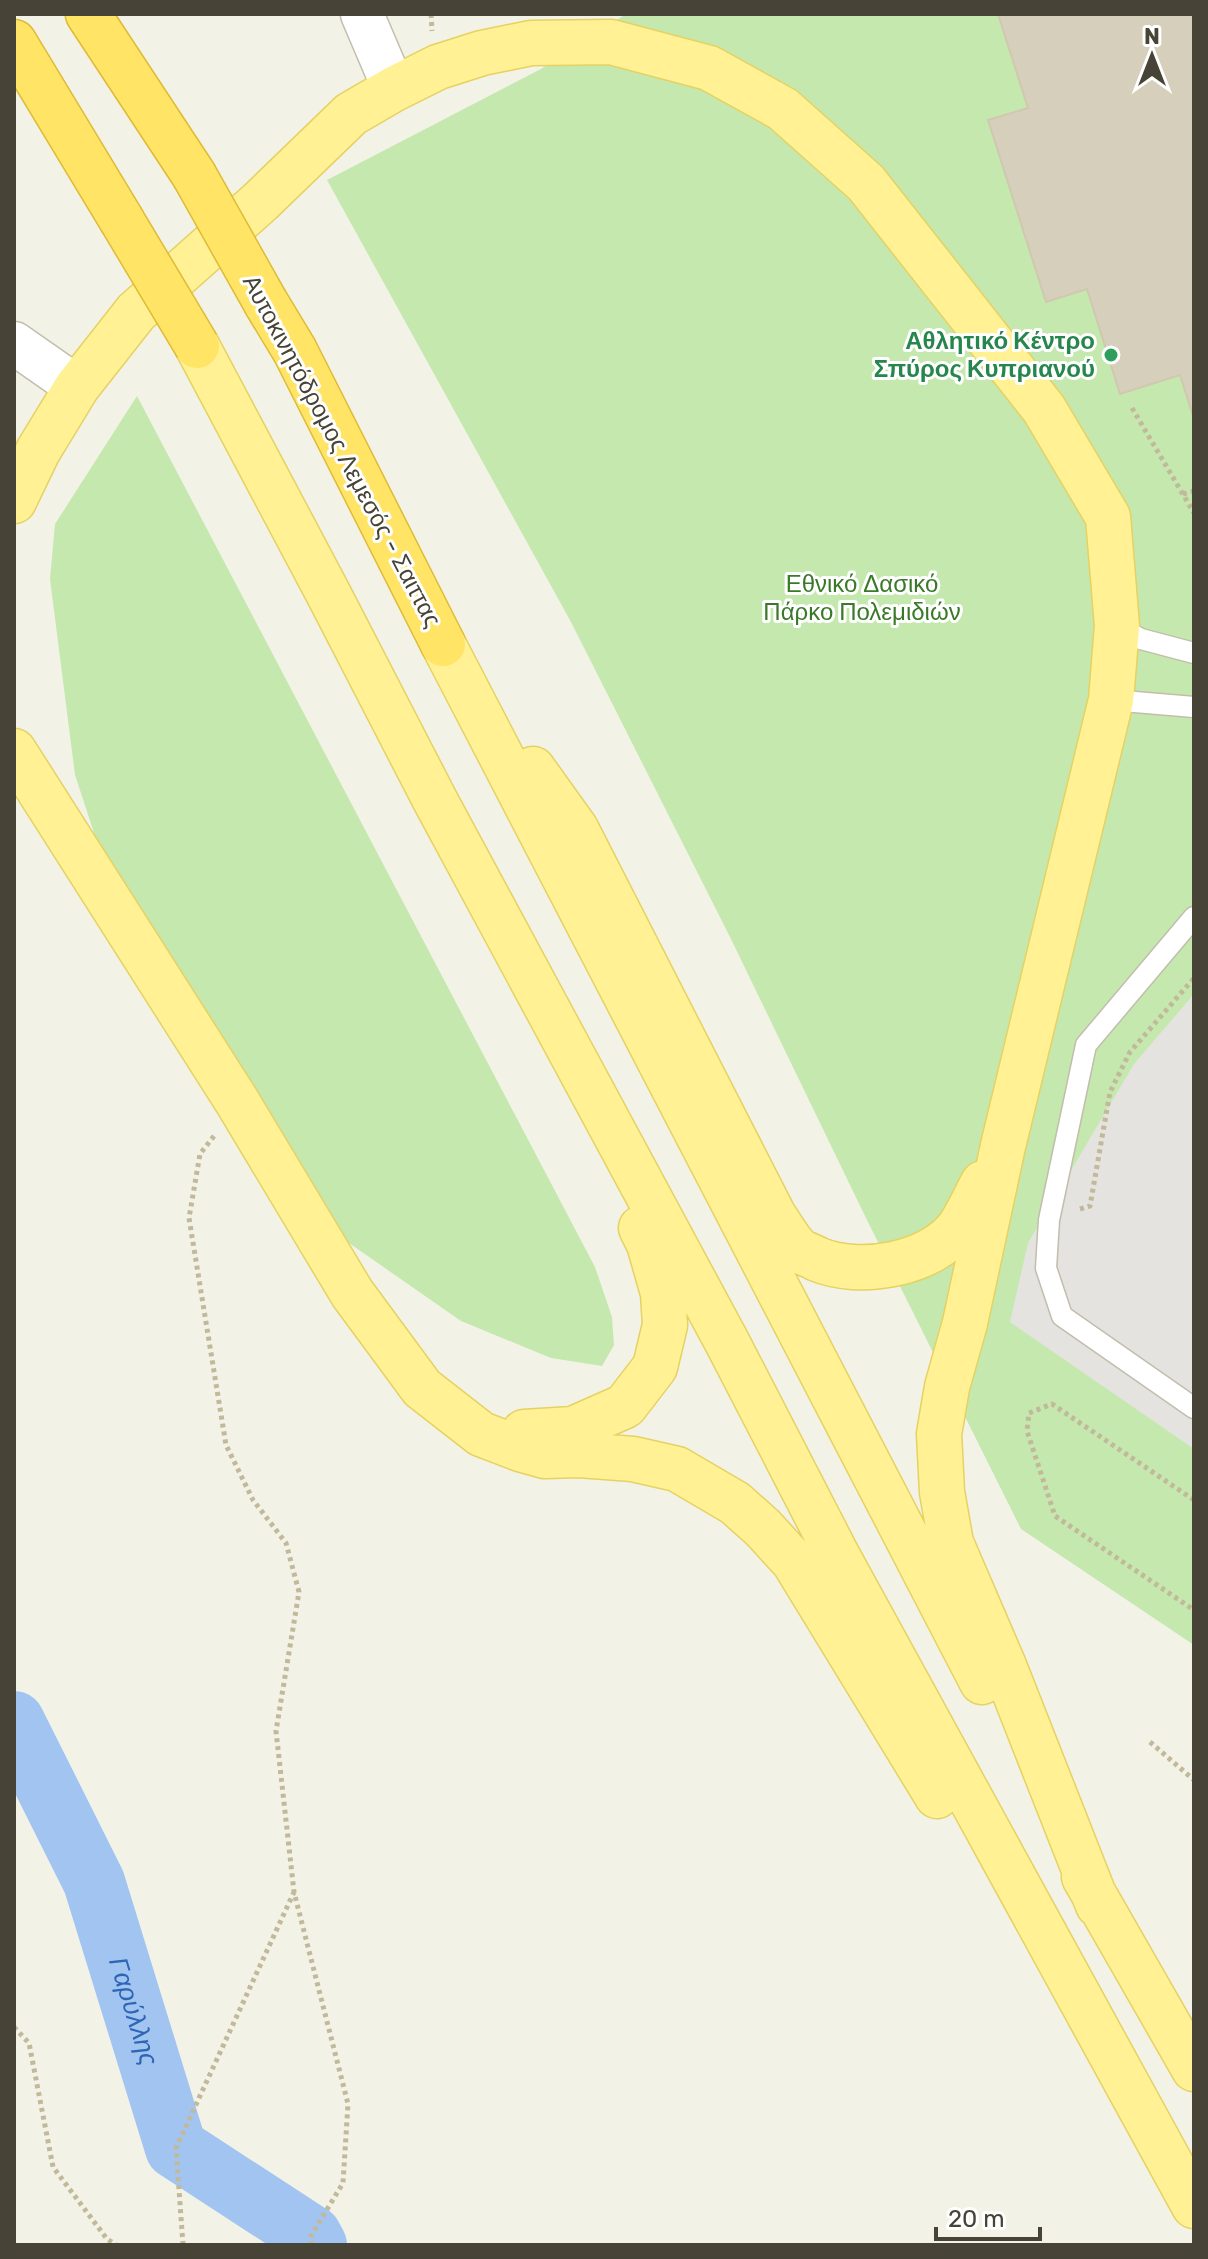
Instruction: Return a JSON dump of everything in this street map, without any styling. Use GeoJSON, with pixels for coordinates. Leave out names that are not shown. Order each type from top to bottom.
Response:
{"type":"FeatureCollection","features":[{"type":"Feature","properties":{"kind":"highway","name":"Αυτοκινητόδρομος Λεμεσός - Σαιττας"},"geometry":{"type":"LineString","coordinates":[[88,14],[194,175],[295,351],[443,644]]}},
{"type":"Feature","properties":{"kind":"highway"},"geometry":{"type":"LineString","coordinates":[[14,42],[197,346]]}},
{"type":"Feature","properties":{"kind":"main road"},"geometry":{"type":"LineString","coordinates":[[14,501],[38,451],[77,387],[136,312],[260,202],[351,114],[438,67],[482,53],[531,43],[611,42],[709,68],[783,109],[866,183],[1044,409],[1108,517],[1117,626],[1111,700],[1003,1146],[939,1434],[942,1492],[951,1543],[1004,1666],[1098,1905]]}},
{"type":"Feature","properties":{"kind":"main road"},"geometry":{"type":"LineString","coordinates":[[197,346],[837,1555],[1194,2206]]}},
{"type":"Feature","properties":{"kind":"main road"},"geometry":{"type":"LineString","coordinates":[[443,644],[576,829],[774,1216],[801,1251],[826,1263],[881,1267],[906,1262],[934,1249],[958,1228],[1003,1146]]}},
{"type":"Feature","properties":{"kind":"main road"},"geometry":{"type":"LineString","coordinates":[[443,644],[1098,1905],[1194,2069]]}},
{"type":"Feature","properties":{"kind":"main road"},"geometry":{"type":"LineString","coordinates":[[14,751],[238,1103],[352,1293],[422,1388],[481,1434],[520,1449],[545,1456],[633,1459],[677,1469],[735,1503],[794,1562],[920,1767],[1194,2242]]}},
{"type":"Feature","properties":{"kind":"main road"},"geometry":{"type":"LineString","coordinates":[[436,802],[649,1244],[663,1293],[665,1325],[655,1367],[625,1406],[573,1429],[481,1434]]}},
{"type":"Feature","properties":{"kind":"street"},"geometry":{"type":"LineString","coordinates":[[362,14],[394,89]]}},
{"type":"Feature","properties":{"kind":"street"},"geometry":{"type":"LineString","coordinates":[[14,343],[77,387]]}},
{"type":"Feature","properties":{"kind":"lane"},"geometry":{"type":"LineString","coordinates":[[1117,626],[1141,639],[1194,653]]}},
{"type":"Feature","properties":{"kind":"lane"},"geometry":{"type":"LineString","coordinates":[[1111,700],[1194,707]]}},
{"type":"Feature","properties":{"kind":"lane"},"geometry":{"type":"LineString","coordinates":[[1194,917],[1086,1045],[1049,1220],[1046,1268],[1062,1316],[1194,1408]]}},
{"type":"Feature","properties":{"kind":"path"},"geometry":{"type":"LineString","coordinates":[[1132,408],[1194,513]]}},
{"type":"Feature","properties":{"kind":"path"},"geometry":{"type":"LineString","coordinates":[[1183,494],[1194,491]]}},
{"type":"Feature","properties":{"kind":"path"},"geometry":{"type":"LineString","coordinates":[[1049,1220],[1090,1206],[1110,1092],[1130,1052],[1194,978]]}},
{"type":"Feature","properties":{"kind":"path"},"geometry":{"type":"LineString","coordinates":[[238,1103],[200,1154],[189,1218],[226,1445],[253,1500],[286,1543],[299,1592],[276,1731],[294,1892],[348,2104],[343,2183],[311,2236],[311,2245]]}},
{"type":"Feature","properties":{"kind":"path"},"geometry":{"type":"LineString","coordinates":[[1194,1500],[1052,1404],[1029,1413],[1027,1431],[1055,1516],[1194,1610]]}},
{"type":"Feature","properties":{"kind":"path"},"geometry":{"type":"LineString","coordinates":[[1150,1742],[1194,1780]]}},
{"type":"Feature","properties":{"kind":"path"},"geometry":{"type":"LineString","coordinates":[[183,2245],[176,2148],[294,1892]]}},
{"type":"Feature","properties":{"kind":"path"},"geometry":{"type":"LineString","coordinates":[[14,2027],[29,2043],[53,2167],[107,2239],[116,2245]]}},
{"type":"Feature","properties":{"kind":"green space","name":"Εθνικό Δασικό Πάρκο Πολεμιδιών"},"geometry":{"type":"Polygon","coordinates":[[[626,14],[1194,14],[1194,1645],[1021,1529],[731,939],[571,622],[327,180],[541,69],[626,14]]]}},
{"type":"Feature","properties":{"kind":"green space"},"geometry":{"type":"Polygon","coordinates":[[[137,396],[595,1267],[612,1317],[614,1345],[602,1366],[551,1358],[461,1321],[326,1227],[100,851],[75,775],[50,579],[55,524],[137,396]]]}},
{"type":"Feature","properties":{"kind":"shaded area"},"geometry":{"type":"Polygon","coordinates":[[[1194,994],[1194,1449],[1010,1322],[1028,1243],[1134,1064],[1194,994]]]}},
{"type":"Feature","properties":{"kind":"building"},"geometry":{"type":"Polygon","coordinates":[[[998,14],[1194,14],[1194,419],[1180,375],[1120,394],[1087,289],[1046,302],[988,120],[1028,108],[998,14]]]}},
{"type":"Feature","properties":{"kind":"waterway","name":"Γαρύλλης"},"geometry":{"type":"LineString","coordinates":[[14,1722],[94,1882],[176,2148],[311,2236],[316,2245]]}},
{"type":"Feature","properties":{"kind":"place","name":"Αθλητικό Κέντρο Σπύρος Κυπριανού"},"geometry":{"type":"Point","coordinates":[1111,355]}}]}
